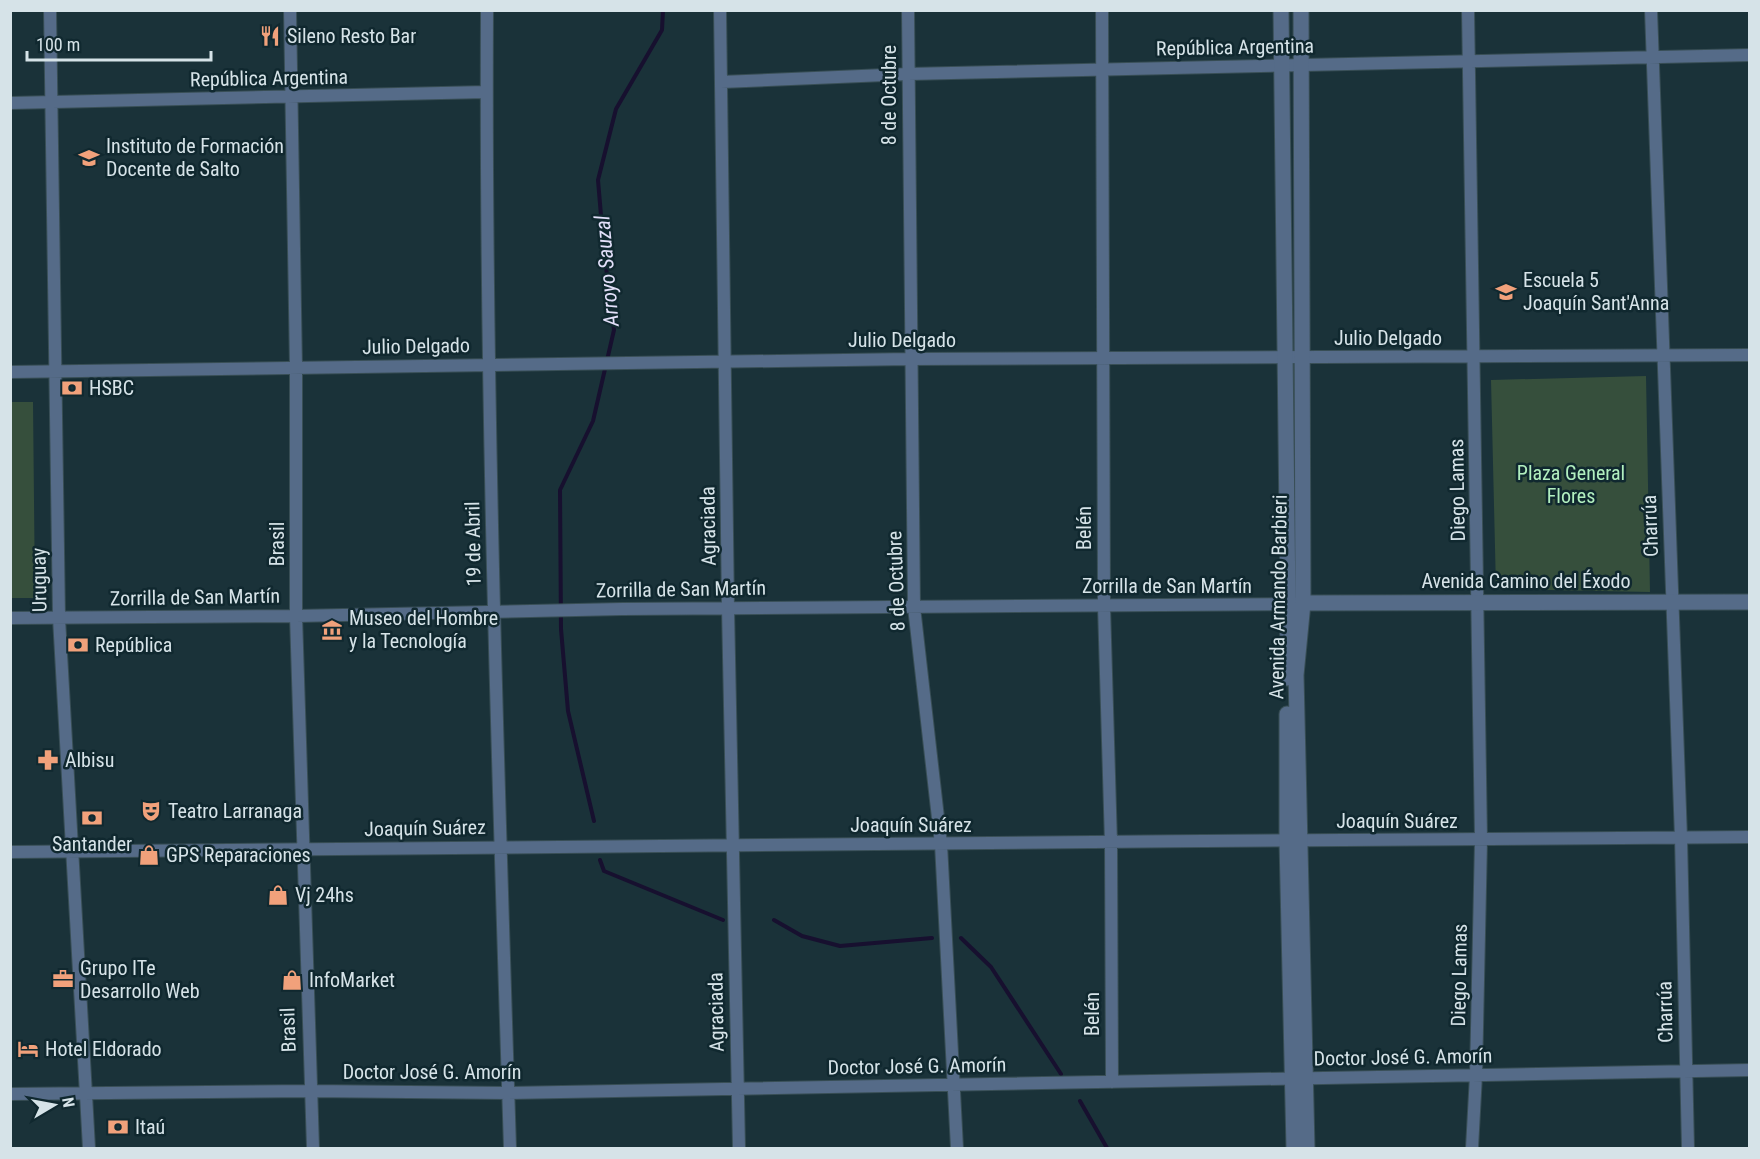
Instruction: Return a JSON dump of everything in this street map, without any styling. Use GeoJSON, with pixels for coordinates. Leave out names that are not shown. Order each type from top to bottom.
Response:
{"type":"FeatureCollection","features":[{"type":"Feature","properties":{"kind":"street","name":"Uruguay"},"geometry":{"type":"LineString","coordinates":[[50,10],[59,618],[89,1149]]}},
{"type":"Feature","properties":{"kind":"street","name":"Brasil"},"geometry":{"type":"LineString","coordinates":[[290,10],[296,368],[297,616],[309,1091],[313,1149]]}},
{"type":"Feature","properties":{"kind":"street","name":"19 de Abril"},"geometry":{"type":"LineString","coordinates":[[487,10],[489,364],[494,613],[510,1149]]}},
{"type":"Feature","properties":{"kind":"street","name":"Agraciada"},"geometry":{"type":"LineString","coordinates":[[720,10],[736,1089],[739,1149]]}},
{"type":"Feature","properties":{"kind":"street","name":"8 de Octubre"},"geometry":{"type":"LineString","coordinates":[[908,10],[914,607],[941,844],[957,1149]]}},
{"type":"Feature","properties":{"kind":"street","name":"Belén"},"geometry":{"type":"LineString","coordinates":[[1102,10],[1104,606],[1111,843],[1112,1082]]}},
{"type":"Feature","properties":{"kind":"street","name":"Avenida Armando Barbieri"},"geometry":{"type":"LineString","coordinates":[[1281,10],[1284,357],[1295,604],[1294,841],[1300,1078],[1307,1149]]}},
{"type":"Feature","properties":{"kind":"street","name":"Avenida Armando Barbieri"},"geometry":{"type":"LineString","coordinates":[[1295,604],[1301,358],[1302,65],[1300,10]]}},
{"type":"Feature","properties":{"kind":"street","name":"Diego Lamas"},"geometry":{"type":"LineString","coordinates":[[1468,10],[1481,840],[1476,1075],[1472,1149]]}},
{"type":"Feature","properties":{"kind":"street","name":"Charrúa"},"geometry":{"type":"LineString","coordinates":[[1651,10],[1682,838],[1688,1149]]}},
{"type":"Feature","properties":{"kind":"street","name":"República Argentina"},"geometry":{"type":"LineString","coordinates":[[721,82],[908,74],[1749,55]]}},
{"type":"Feature","properties":{"kind":"street","name":"República Argentina"},"geometry":{"type":"LineString","coordinates":[[10,103],[486,92]]}},
{"type":"Feature","properties":{"kind":"street","name":"Julio Delgado"},"geometry":{"type":"LineString","coordinates":[[10,372],[910,359],[1749,355]]}},
{"type":"Feature","properties":{"kind":"street","name":"Avenida Camino del Éxodo"},"geometry":{"type":"LineString","coordinates":[[1295,604],[1749,602]]}},
{"type":"Feature","properties":{"kind":"street","name":"Zorrilla de San Martín"},"geometry":{"type":"LineString","coordinates":[[10,618],[297,616],[622,609],[1295,604]]}},
{"type":"Feature","properties":{"kind":"street","name":"Joaquín Suárez"},"geometry":{"type":"LineString","coordinates":[[10,852],[302,850],[501,845],[733,846],[1749,837]]}},
{"type":"Feature","properties":{"kind":"street","name":"Doctor José G. Amorín"},"geometry":{"type":"LineString","coordinates":[[10,1094],[309,1091],[508,1093],[1749,1070]]}},
{"type":"Feature","properties":{"kind":"street","name":"Avenida Armando Barbieri"},"geometry":{"type":"LineString","coordinates":[[1294,1149],[1300,1078]]}},
{"type":"Feature","properties":{"kind":"green space","name":"Plaza General Flores"},"geometry":{"type":"Polygon","coordinates":[[[1646,376],[1650,592],[1496,589],[1491,380],[1646,376]]]}},
{"type":"Feature","properties":{"kind":"green space"},"geometry":{"type":"Polygon","coordinates":[[[11,402],[33,402],[35,598],[11,598],[11,402]]]}},
{"type":"Feature","properties":{"kind":"waterway","name":"Arroyo Sauzal"},"geometry":{"type":"LineString","coordinates":[[594,821],[568,711],[561,629],[560,490],[593,421],[614,330],[598,180],[616,109],[662,30],[663,10]]}},
{"type":"Feature","properties":{"kind":"waterway"},"geometry":{"type":"LineString","coordinates":[[600,860],[604,871],[723,920]]}},
{"type":"Feature","properties":{"kind":"waterway"},"geometry":{"type":"LineString","coordinates":[[774,920],[802,936],[840,946],[932,938]]}},
{"type":"Feature","properties":{"kind":"waterway"},"geometry":{"type":"LineString","coordinates":[[961,938],[991,967],[1061,1074]]}},
{"type":"Feature","properties":{"kind":"waterway"},"geometry":{"type":"LineString","coordinates":[[1080,1101],[1107,1148]]}},
{"type":"Feature","properties":{"kind":"place","name":"Sileno Resto Bar"},"geometry":{"type":"Point","coordinates":[270,36]}},
{"type":"Feature","properties":{"kind":"place","name":"Instituto de Formación Docente de Salto"},"geometry":{"type":"Point","coordinates":[89,158]}},
{"type":"Feature","properties":{"kind":"place","name":"Escuela 5 Joaquín Sant'Anna"},"geometry":{"type":"Point","coordinates":[1506,292]}},
{"type":"Feature","properties":{"kind":"place","name":"HSBC"},"geometry":{"type":"Point","coordinates":[72,388]}},
{"type":"Feature","properties":{"kind":"place","name":"Museo del Hombre y la Tecnología"},"geometry":{"type":"Point","coordinates":[332,630]}},
{"type":"Feature","properties":{"kind":"place","name":"República"},"geometry":{"type":"Point","coordinates":[78,645]}},
{"type":"Feature","properties":{"kind":"place","name":"Albisu"},"geometry":{"type":"Point","coordinates":[48,760]}},
{"type":"Feature","properties":{"kind":"place","name":"Teatro Larranaga"},"geometry":{"type":"Point","coordinates":[151,811]}},
{"type":"Feature","properties":{"kind":"place","name":"Santander"},"geometry":{"type":"Point","coordinates":[92,818]}},
{"type":"Feature","properties":{"kind":"place","name":"GPS Reparaciones"},"geometry":{"type":"Point","coordinates":[149,855]}},
{"type":"Feature","properties":{"kind":"place","name":"Vj 24hs"},"geometry":{"type":"Point","coordinates":[278,895]}},
{"type":"Feature","properties":{"kind":"place","name":"Grupo ITe Desarrollo Web"},"geometry":{"type":"Point","coordinates":[63,979]}},
{"type":"Feature","properties":{"kind":"place","name":"InfoMarket"},"geometry":{"type":"Point","coordinates":[292,980]}},
{"type":"Feature","properties":{"kind":"place","name":"Hotel Eldorado"},"geometry":{"type":"Point","coordinates":[28,1049]}},
{"type":"Feature","properties":{"kind":"place","name":"Itaú"},"geometry":{"type":"Point","coordinates":[118,1127]}}]}
